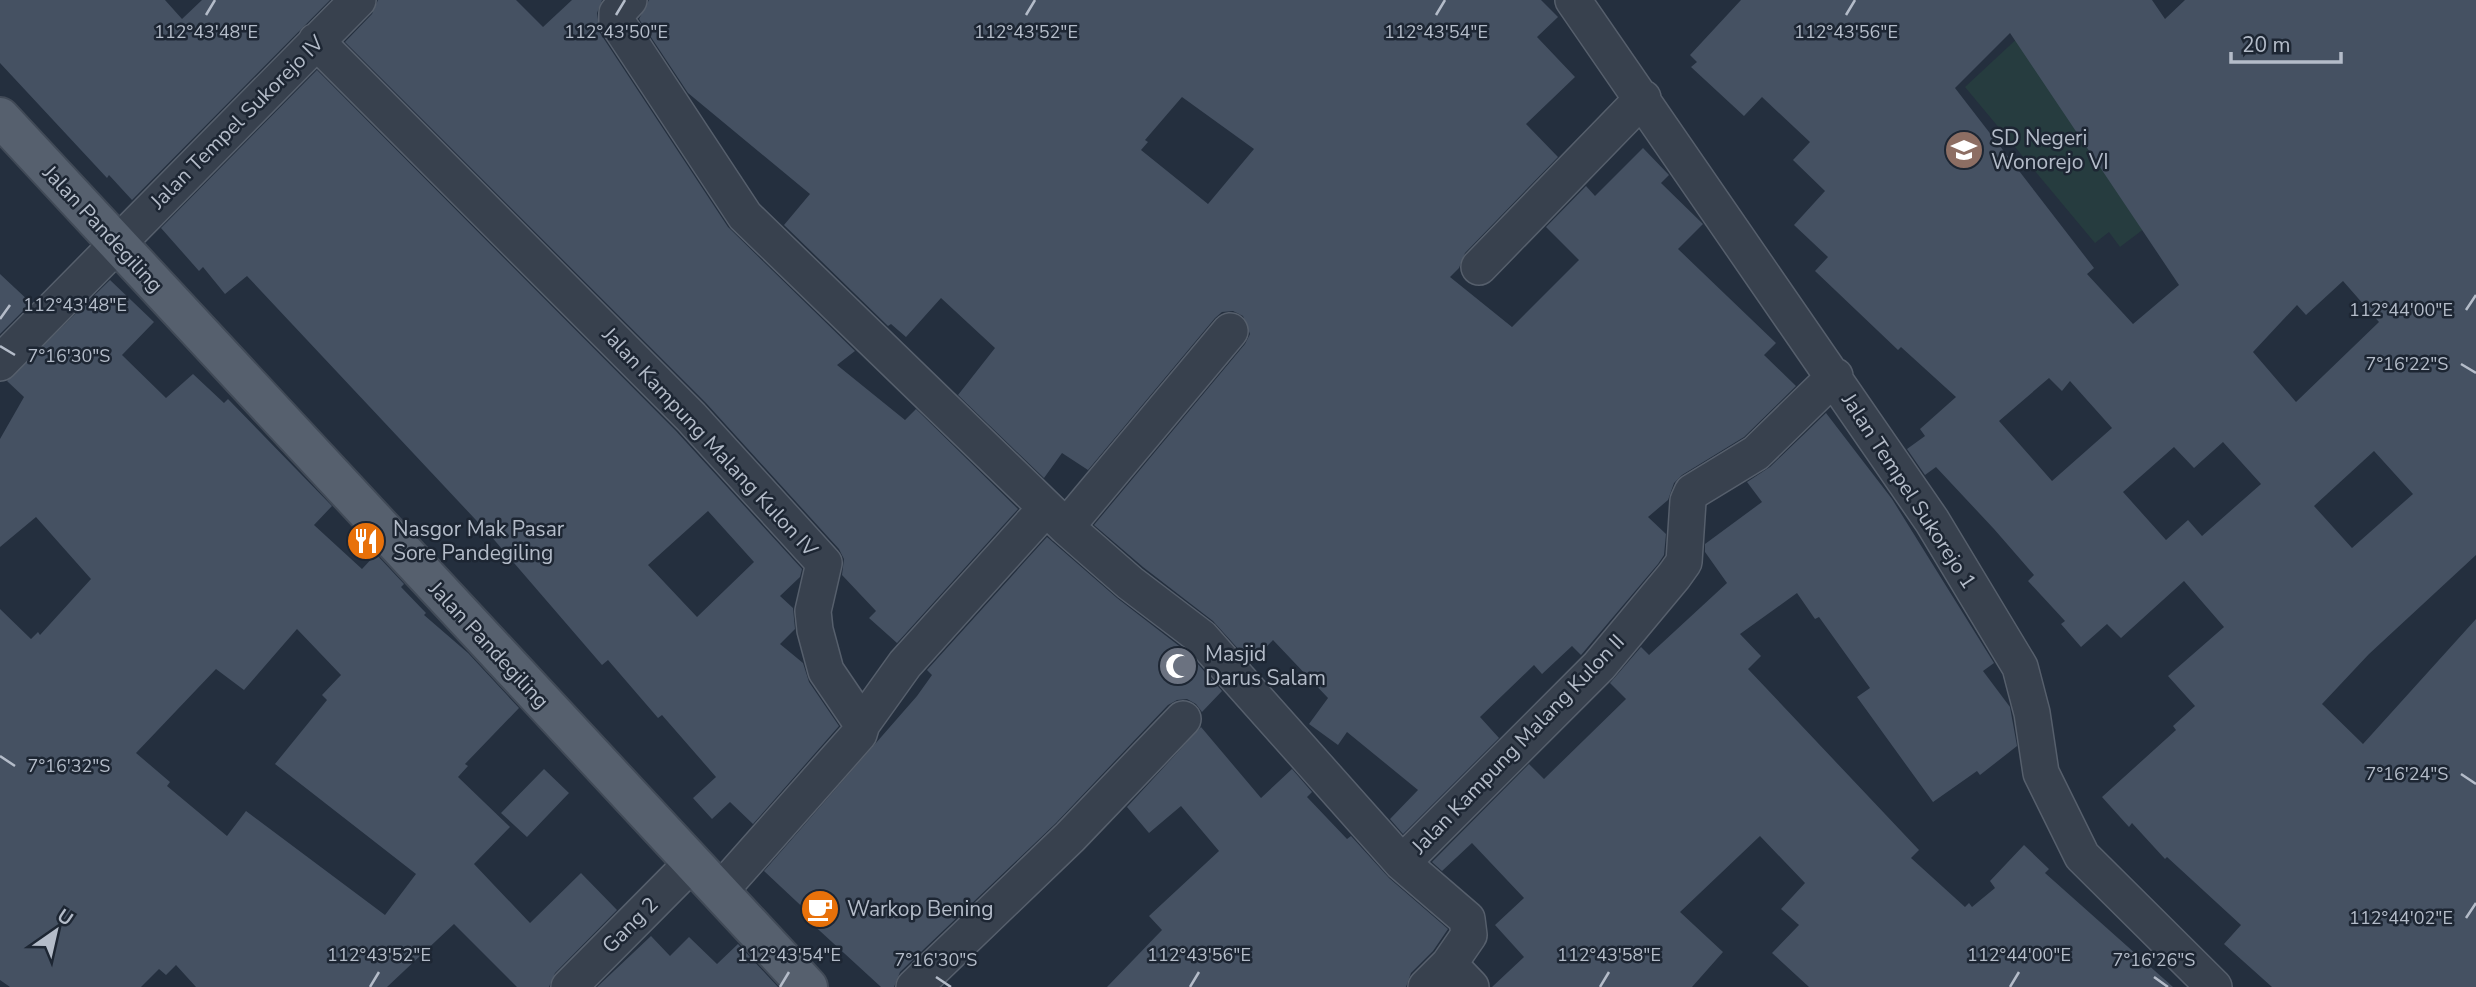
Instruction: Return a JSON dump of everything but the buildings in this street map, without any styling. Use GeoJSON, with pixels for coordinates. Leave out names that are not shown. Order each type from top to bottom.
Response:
{"type":"FeatureCollection","features":[{"type":"Feature","properties":{"kind":"main road","name":"Jalan Pandegiling"},"geometry":{"type":"LineString","coordinates":[[0,117],[808,987]]}},
{"type":"Feature","properties":{"kind":"street","name":"Jalan Tempel Sukorejo IV"},"geometry":{"type":"LineString","coordinates":[[0,363],[73,292],[358,0]]}},
{"type":"Feature","properties":{"kind":"street"},"geometry":{"type":"LineString","coordinates":[[629,0],[617,13],[617,22],[745,216],[1056,518],[1130,583],[1201,637],[1402,863],[1467,919],[1469,935],[1449,979]]}},
{"type":"Feature","properties":{"kind":"street","name":"Jalan Tempel Sukorejo 1"},"geometry":{"type":"LineString","coordinates":[[1573,0],[1835,376],[1932,521],[2020,667],[2032,713],[2041,773],[2082,856],[2214,987]]}},
{"type":"Feature","properties":{"kind":"street","name":"Jalan Kampung Malang Kulon IV"},"geometry":{"type":"LineString","coordinates":[[316,41],[691,417],[824,563],[813,611],[821,653],[826,671],[862,724]]}},
{"type":"Feature","properties":{"kind":"street"},"geometry":{"type":"LineString","coordinates":[[1479,267],[1643,98]]}},
{"type":"Feature","properties":{"kind":"street"},"geometry":{"type":"LineString","coordinates":[[704,876],[728,883],[859,734],[862,724],[905,664],[1056,518],[1230,331]]}},
{"type":"Feature","properties":{"kind":"street","name":"Jalan Kampung Malang Kulon II"},"geometry":{"type":"LineString","coordinates":[[1402,863],[1599,666],[1674,576],[1684,562],[1688,501],[1692,492],[1756,453],[1835,376]]}},
{"type":"Feature","properties":{"kind":"street"},"geometry":{"type":"LineString","coordinates":[[914,987],[1070,837],[1183,719]]}},
{"type":"Feature","properties":{"kind":"street","name":"Gang 2"},"geometry":{"type":"LineString","coordinates":[[569,987],[704,876]]}},
{"type":"Feature","properties":{"kind":"green space"},"geometry":{"type":"Polygon","coordinates":[[[2022,34],[2153,222],[2120,247],[2109,232],[2095,243],[1965,87],[2022,34]]]}},
{"type":"Feature","properties":{"kind":"place","name":"SD Negeri Wonorejo VI"},"geometry":{"type":"Point","coordinates":[1964,150]}},
{"type":"Feature","properties":{"kind":"place","name":"Nasgor Mak Pasar Sore Pandegiling"},"geometry":{"type":"Point","coordinates":[366,541]}},
{"type":"Feature","properties":{"kind":"place","name":"Masjid Darus Salam"},"geometry":{"type":"Point","coordinates":[1178,666]}},
{"type":"Feature","properties":{"kind":"place","name":"Warkop Bening"},"geometry":{"type":"Point","coordinates":[820,909]}}]}
